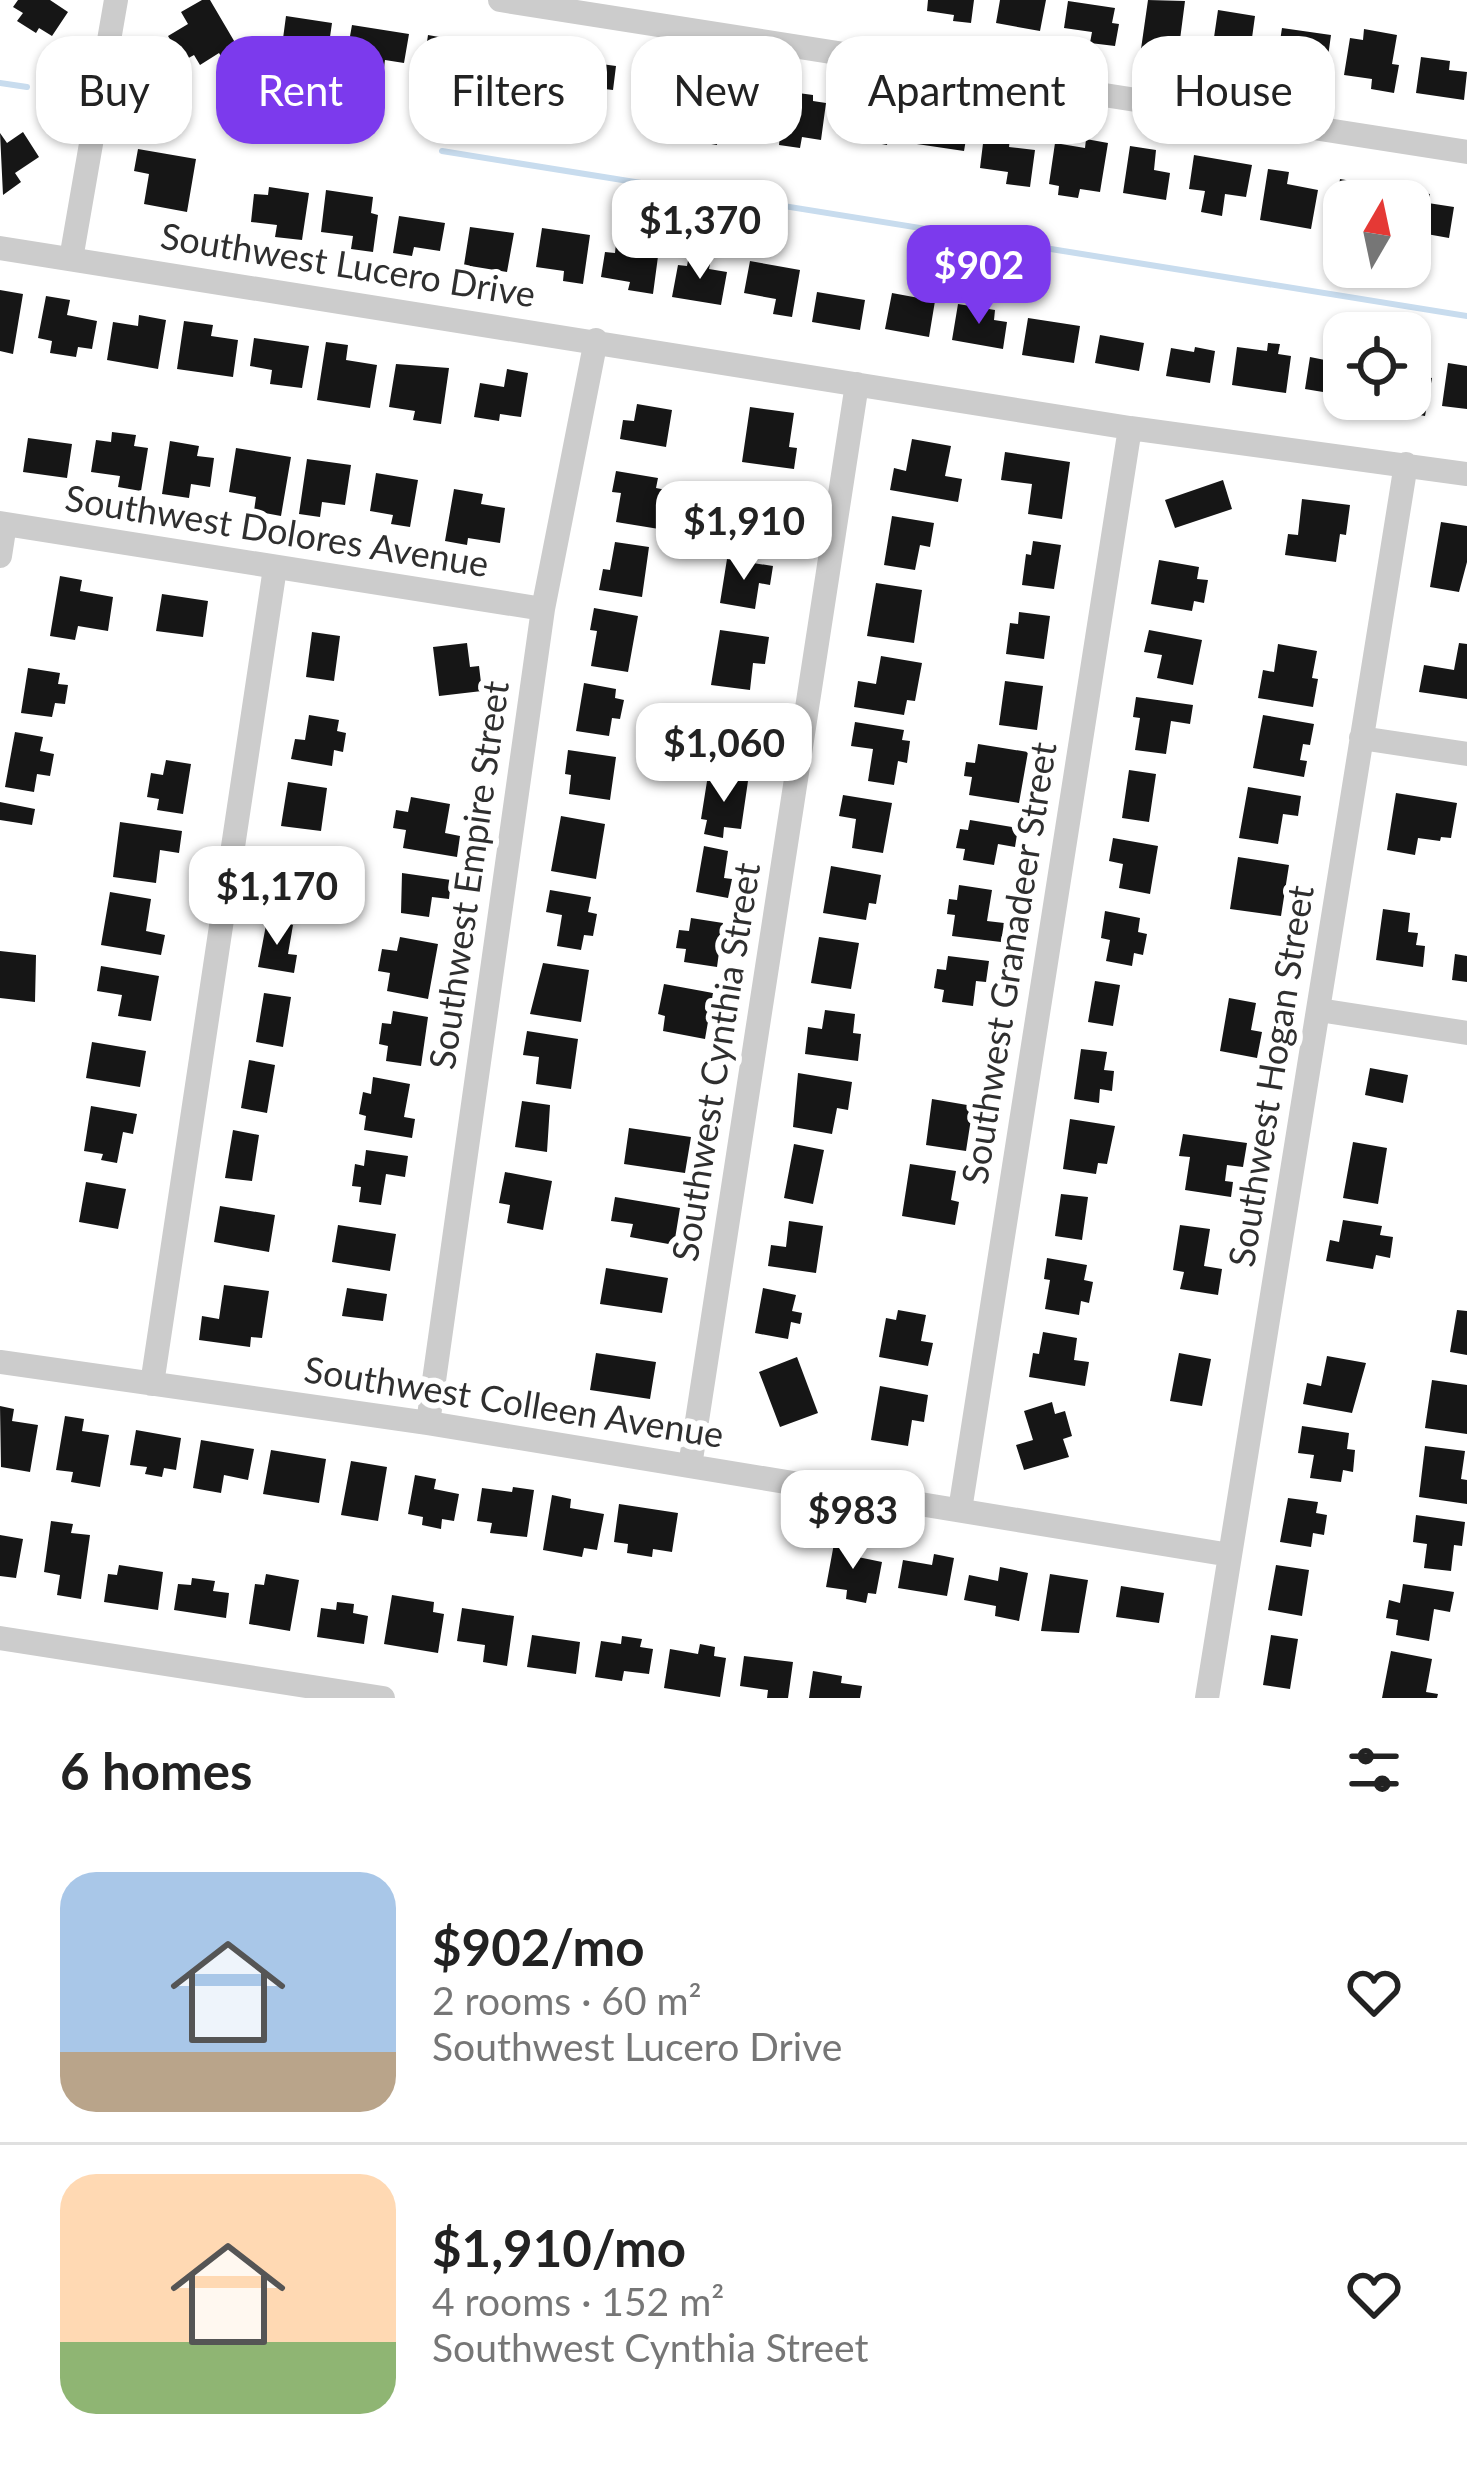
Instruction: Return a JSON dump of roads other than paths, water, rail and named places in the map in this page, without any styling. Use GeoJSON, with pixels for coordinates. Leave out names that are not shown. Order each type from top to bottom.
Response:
{"type":"FeatureCollection","features":[{"type":"Feature","properties":{"kind":"street"},"geometry":{"type":"LineString","coordinates":[[71,260],[116,0]]}},
{"type":"Feature","properties":{"kind":"street"},"geometry":{"type":"LineString","coordinates":[[500,0],[1467,152]]}},
{"type":"Feature","properties":{"kind":"street","name":"Southwest Lucero Drive"},"geometry":{"type":"LineString","coordinates":[[0,248],[1130,428],[1467,474]]}},
{"type":"Feature","properties":{"kind":"street","name":"Southwest Empire Street"},"geometry":{"type":"LineString","coordinates":[[428,1423],[543,609],[596,340]]}},
{"type":"Feature","properties":{"kind":"street","name":"Southwest Cynthia Street"},"geometry":{"type":"LineString","coordinates":[[690,1466],[856,384]]}},
{"type":"Feature","properties":{"kind":"street","name":"Southwest Granadeer Street"},"geometry":{"type":"LineString","coordinates":[[960,1510],[1130,428]]}},
{"type":"Feature","properties":{"kind":"street","name":"Southwest Hogan Street"},"geometry":{"type":"LineString","coordinates":[[1207,1698],[1406,464]]}},
{"type":"Feature","properties":{"kind":"street"},"geometry":{"type":"LineString","coordinates":[[0,556],[2,524]]}},
{"type":"Feature","properties":{"kind":"street","name":"Southwest Dolores Avenue"},"geometry":{"type":"LineString","coordinates":[[2,524],[543,609]]}},
{"type":"Feature","properties":{"kind":"street"},"geometry":{"type":"LineString","coordinates":[[152,1384],[275,568]]}},
{"type":"Feature","properties":{"kind":"street"},"geometry":{"type":"LineString","coordinates":[[1361,738],[1467,754]]}},
{"type":"Feature","properties":{"kind":"street"},"geometry":{"type":"LineString","coordinates":[[1319,1010],[1467,1033]]}},
{"type":"Feature","properties":{"kind":"street","name":"Southwest Colleen Avenue"},"geometry":{"type":"LineString","coordinates":[[0,1363],[428,1423],[1230,1555]]}},
{"type":"Feature","properties":{"kind":"street"},"geometry":{"type":"LineString","coordinates":[[0,1638],[382,1698]]}},
{"type":"Feature","properties":{"kind":"waterway"},"geometry":{"type":"LineString","coordinates":[[0,83],[27,87]]}},
{"type":"Feature","properties":{"kind":"waterway"},"geometry":{"type":"LineString","coordinates":[[442,151],[1467,316]]}}]}
